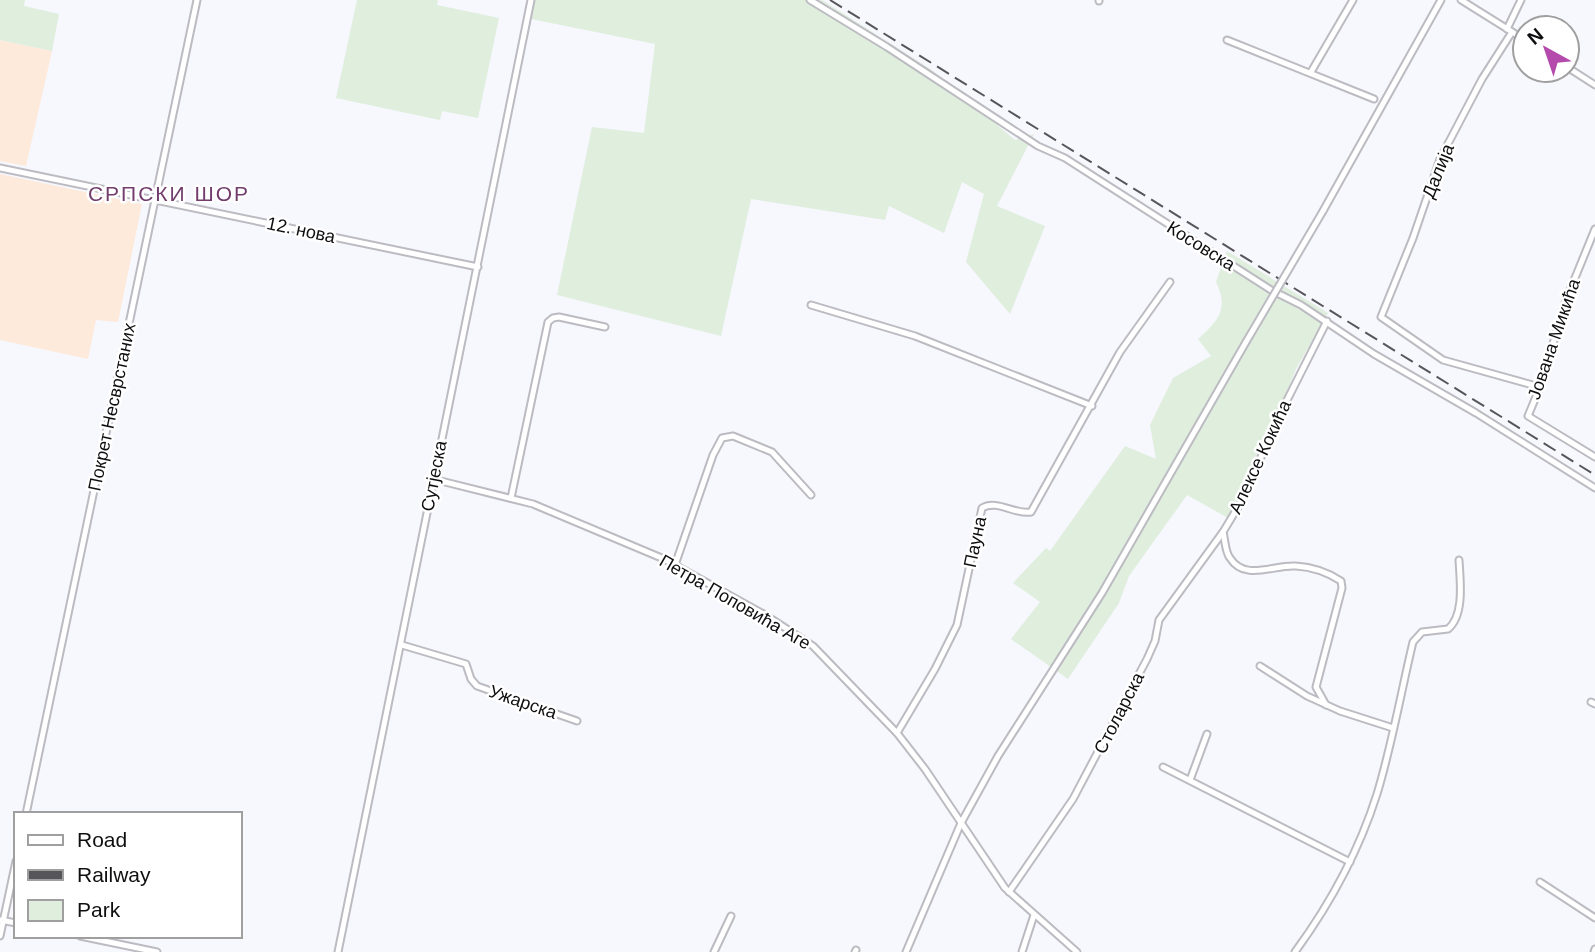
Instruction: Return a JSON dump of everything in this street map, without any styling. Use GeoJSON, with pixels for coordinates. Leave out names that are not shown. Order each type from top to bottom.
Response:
{"type":"FeatureCollection","features":[{"type":"Feature","properties":{"kind":"street","name":"Покрет Несврстаних"},"geometry":{"type":"LineString","coordinates":[[26,812],[197,0]]}},
{"type":"Feature","properties":{"kind":"street","name":"Сутјеска"},"geometry":{"type":"LineString","coordinates":[[338,952],[531,0]]}},
{"type":"Feature","properties":{"kind":"street","name":"Косовска"},"geometry":{"type":"LineString","coordinates":[[810,0],[1038,146],[1065,158],[1271,290],[1301,305],[1374,354],[1476,413],[1595,488]]}},
{"type":"Feature","properties":{"kind":"street"},"geometry":{"type":"LineString","coordinates":[[1311,72],[1353,0]]}},
{"type":"Feature","properties":{"kind":"street"},"geometry":{"type":"LineString","coordinates":[[906,952],[961,823],[998,757],[1108,582],[1323,211],[1441,0]]}},
{"type":"Feature","properties":{"kind":"street"},"geometry":{"type":"LineString","coordinates":[[1461,0],[1510,30]]}},
{"type":"Feature","properties":{"kind":"street","name":"Далија"},"geometry":{"type":"LineString","coordinates":[[1521,0],[1510,30],[1440,159],[1413,238],[1381,317],[1443,360],[1539,387]]}},
{"type":"Feature","properties":{"kind":"street"},"geometry":{"type":"LineString","coordinates":[[1227,40],[1311,72],[1316,78],[1374,99]]}},
{"type":"Feature","properties":{"kind":"street","name":"12. нова"},"geometry":{"type":"LineString","coordinates":[[0,168],[478,267]]}},
{"type":"Feature","properties":{"kind":"street","name":"Јована Микића"},"geometry":{"type":"LineString","coordinates":[[1595,229],[1566,300],[1528,415],[1595,457]]}},
{"type":"Feature","properties":{"kind":"street","name":"Пауна"},"geometry":{"type":"LineString","coordinates":[[897,733],[935,669],[957,625],[982,508],[994,505],[1031,512],[1120,352],[1170,282]]}},
{"type":"Feature","properties":{"kind":"street"},"geometry":{"type":"LineString","coordinates":[[811,305],[915,336],[1092,406]]}},
{"type":"Feature","properties":{"kind":"street"},"geometry":{"type":"LineString","coordinates":[[511,498],[548,322],[551,318],[559,317],[605,327]]}},
{"type":"Feature","properties":{"kind":"street","name":"Алексе Кокића"},"geometry":{"type":"LineString","coordinates":[[1326,321],[1282,410],[1244,497],[1223,532],[1229,558],[1240,567],[1262,572],[1293,565],[1325,570],[1341,581],[1342,588],[1316,687],[1326,705]]}},
{"type":"Feature","properties":{"kind":"street"},"geometry":{"type":"LineString","coordinates":[[675,565],[709,465],[722,438],[733,436],[768,449],[811,495]]}},
{"type":"Feature","properties":{"kind":"street","name":"Петра Поповића Аге"},"geometry":{"type":"LineString","coordinates":[[433,479],[533,503],[675,565],[767,616],[813,646],[897,733],[1009,892],[1077,952]]}},
{"type":"Feature","properties":{"kind":"street","name":"Столарска"},"geometry":{"type":"LineString","coordinates":[[1009,892],[1073,799],[1147,659],[1155,641],[1159,620],[1223,532]]}},
{"type":"Feature","properties":{"kind":"street"},"geometry":{"type":"LineString","coordinates":[[1295,952],[1327,904],[1350,862],[1377,794],[1416,636],[1428,630],[1448,629],[1456,618],[1460,592],[1459,560]]}},
{"type":"Feature","properties":{"kind":"street","name":"Ужарска"},"geometry":{"type":"LineString","coordinates":[[402,645],[466,664],[471,672],[471,680],[477,686],[577,721]]}},
{"type":"Feature","properties":{"kind":"street"},"geometry":{"type":"LineString","coordinates":[[1260,666],[1326,705],[1393,728]]}},
{"type":"Feature","properties":{"kind":"street"},"geometry":{"type":"LineString","coordinates":[[1190,780],[1207,734]]}},
{"type":"Feature","properties":{"kind":"street"},"geometry":{"type":"LineString","coordinates":[[1163,766],[1350,862]]}},
{"type":"Feature","properties":{"kind":"street"},"geometry":{"type":"LineString","coordinates":[[0,936],[14,869]]}},
{"type":"Feature","properties":{"kind":"street"},"geometry":{"type":"LineString","coordinates":[[1540,882],[1595,918]]}},
{"type":"Feature","properties":{"kind":"street"},"geometry":{"type":"LineString","coordinates":[[1022,952],[1034,915]]}},
{"type":"Feature","properties":{"kind":"street"},"geometry":{"type":"LineString","coordinates":[[714,952],[731,916]]}},
{"type":"Feature","properties":{"kind":"street"},"geometry":{"type":"LineString","coordinates":[[90,938],[157,952]]}},
{"type":"Feature","properties":{"kind":"shaded area"},"geometry":{"type":"Polygon","coordinates":[[[0,40],[52,51],[26,166],[0,161],[0,40]]]}},
{"type":"Feature","properties":{"kind":"shaded area"},"geometry":{"type":"Polygon","coordinates":[[[0,174],[142,204],[118,322],[96,320],[88,359],[0,340],[0,174]]]}},
{"type":"Feature","properties":{"kind":"green space"},"geometry":{"type":"Polygon","coordinates":[[[0,0],[25,0],[24,6],[59,14],[52,51],[0,40],[0,0]]]}},
{"type":"Feature","properties":{"kind":"green space"},"geometry":{"type":"Polygon","coordinates":[[[357,0],[438,0],[437,5],[499,18],[478,118],[442,111],[440,120],[336,98],[357,0]]]}},
{"type":"Feature","properties":{"kind":"green space"},"geometry":{"type":"Polygon","coordinates":[[[535,0],[822,0],[932,70],[1015,140],[1034,134],[997,206],[1045,226],[1010,314],[966,262],[984,194],[962,182],[944,233],[889,206],[885,220],[751,199],[721,336],[557,295],[592,127],[644,133],[655,44],[531,19],[535,0]]]}},
{"type":"Feature","properties":{"kind":"green space"},"geometry":{"type":"Polygon","coordinates":[[[1227,251],[1328,313],[1296,369],[1260,458],[1228,518],[1187,495],[1129,576],[1119,603],[1068,679],[1011,639],[1040,602],[1013,583],[1046,548],[1050,551],[1125,446],[1156,459],[1150,425],[1173,378],[1211,356],[1198,339],[1220,314],[1222,300],[1216,282],[1227,251]]]}},
{"type":"Feature","properties":{"kind":"railway"},"geometry":{"type":"LineString","coordinates":[[830,0],[1595,475]]}},
{"type":"Feature","properties":{"kind":"district","name":"СРПСКИ ШОР"},"geometry":{"type":"Point","coordinates":[169,193]}}]}
